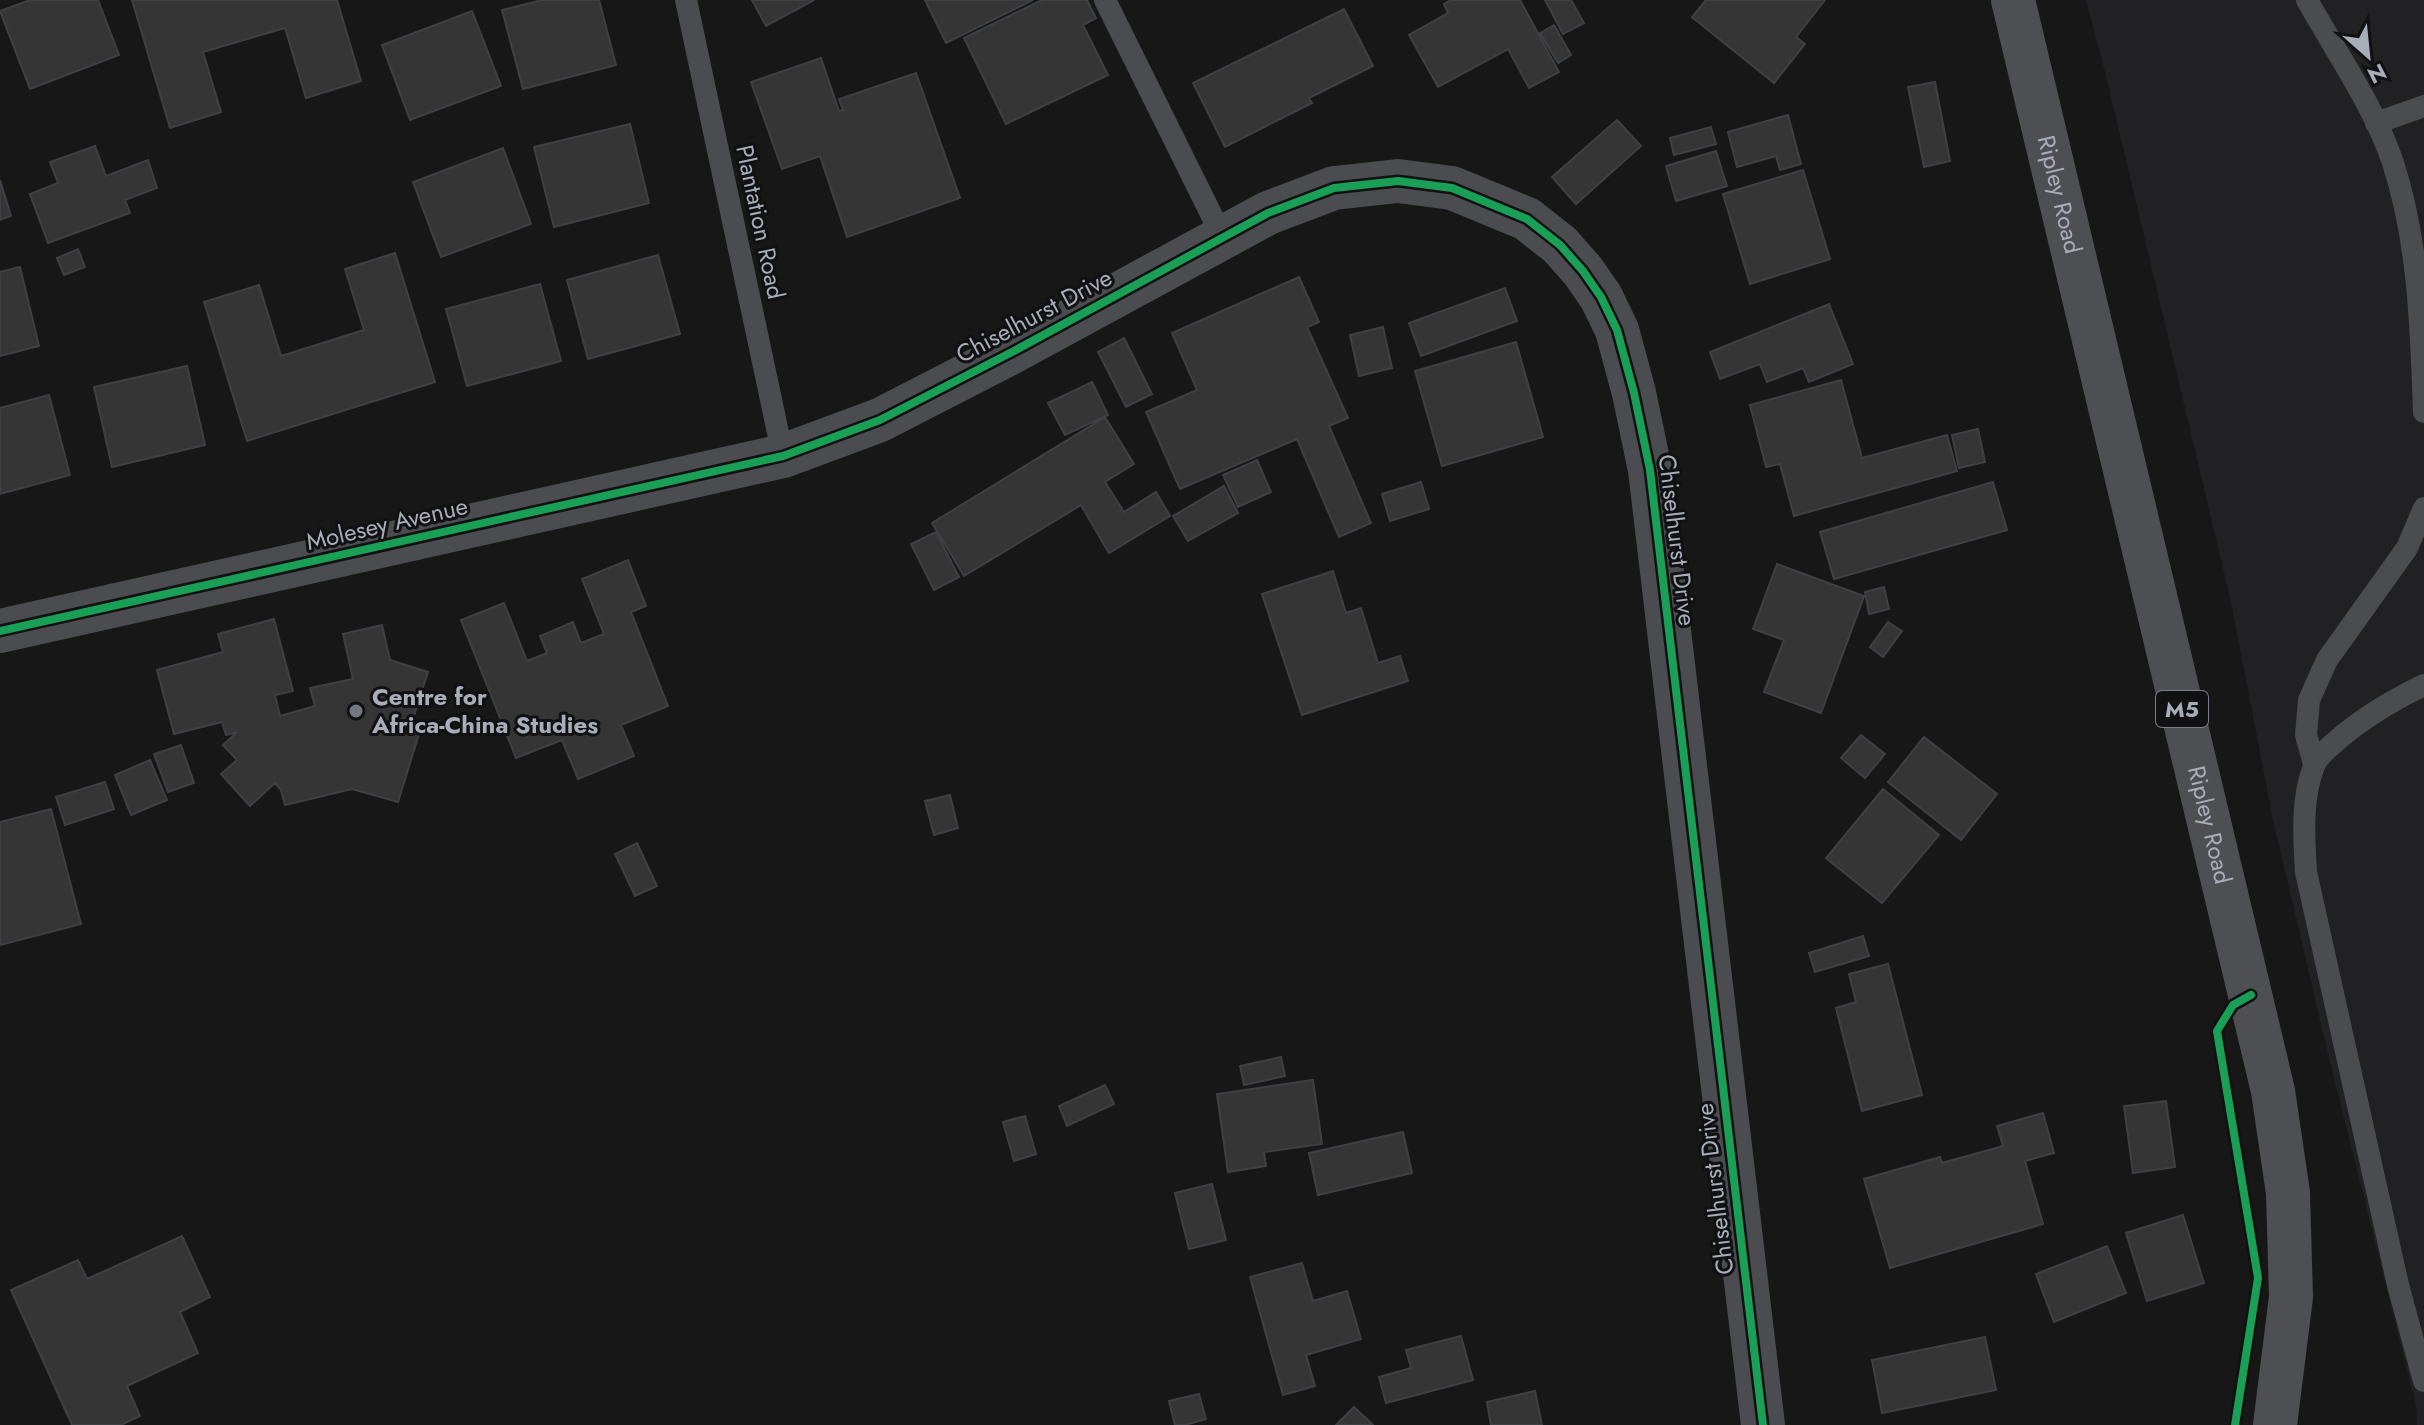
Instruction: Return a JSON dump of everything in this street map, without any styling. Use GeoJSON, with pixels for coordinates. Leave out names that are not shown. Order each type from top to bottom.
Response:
{"type":"FeatureCollection","features":[{"type":"Feature","properties":{"kind":"main road","name":"Ripley Road"},"geometry":{"type":"LineString","coordinates":[[2013,0],[2273,1091],[2288,1193],[2291,1297],[2275,1425]]}},
{"type":"Feature","properties":{"kind":"street","name":"Chiselhurst Drive"},"geometry":{"type":"LineString","coordinates":[[783,456],[880,420],[1268,213],[1334,188],[1398,181],[1452,188],[1527,219],[1560,245],[1601,297],[1617,330],[1650,470],[1763,1425]]}},
{"type":"Feature","properties":{"kind":"street","name":"Molesey Avenue"},"geometry":{"type":"LineString","coordinates":[[0,631],[783,456]]}},
{"type":"Feature","properties":{"kind":"lane","name":"Plantation Road"},"geometry":{"type":"LineString","coordinates":[[686,0],[783,456]]}},
{"type":"Feature","properties":{"kind":"lane"},"geometry":{"type":"LineString","coordinates":[[1105,0],[1223,238]]}},
{"type":"Feature","properties":{"kind":"lane"},"geometry":{"type":"LineString","coordinates":[[2307,0],[2376,123],[2392,161],[2407,213],[2420,311],[2424,412]]}},
{"type":"Feature","properties":{"kind":"lane"},"geometry":{"type":"LineString","coordinates":[[2376,123],[2424,106]]}},
{"type":"Feature","properties":{"kind":"lane"},"geometry":{"type":"LineString","coordinates":[[2424,508],[2407,548],[2327,660],[2309,700],[2306,735],[2314,764],[2306,803],[2304,834],[2306,872],[2398,1285],[2424,1381]]}},
{"type":"Feature","properties":{"kind":"lane"},"geometry":{"type":"LineString","coordinates":[[2314,764],[2353,726],[2382,706],[2424,685]]}},
{"type":"Feature","properties":{"kind":"shaded area"},"geometry":{"type":"Polygon","coordinates":[[[2086,0],[2424,0],[2424,1425],[2417,1425],[2416,1405],[2328,1054],[2273,820],[2231,602],[2086,0]]]}},
{"type":"Feature","properties":{"kind":"building"},"geometry":{"type":"Polygon","coordinates":[[[30,0],[98,0],[119,55],[30,89],[0,11],[30,0]]]}},
{"type":"Feature","properties":{"kind":"building"},"geometry":{"type":"Polygon","coordinates":[[[132,0],[337,0],[361,81],[306,98],[285,28],[203,52],[221,112],[170,128],[132,0]]]}},
{"type":"Feature","properties":{"kind":"building"},"geometry":{"type":"Polygon","coordinates":[[[542,0],[599,0],[616,65],[523,89],[502,10],[542,0]]]}},
{"type":"Feature","properties":{"kind":"building"},"geometry":{"type":"Polygon","coordinates":[[[752,0],[814,0],[766,26],[752,0]]]}},
{"type":"Feature","properties":{"kind":"building"},"geometry":{"type":"Polygon","coordinates":[[[925,0],[1033,0],[946,43],[925,0]]]}},
{"type":"Feature","properties":{"kind":"building"},"geometry":{"type":"Polygon","coordinates":[[[1042,0],[1087,0],[1096,18],[1083,25],[1108,75],[1006,124],[964,38],[1042,0]]]}},
{"type":"Feature","properties":{"kind":"building"},"geometry":{"type":"Polygon","coordinates":[[[1451,0],[1520,0],[1559,72],[1529,88],[1508,49],[1438,87],[1409,35],[1448,13],[1444,4],[1451,0]]]}},
{"type":"Feature","properties":{"kind":"building"},"geometry":{"type":"Polygon","coordinates":[[[1545,0],[1571,0],[1584,23],[1563,34],[1545,0]]]}},
{"type":"Feature","properties":{"kind":"building"},"geometry":{"type":"Polygon","coordinates":[[[1706,0],[1825,0],[1796,37],[1805,44],[1774,83],[1692,17],[1706,0]]]}},
{"type":"Feature","properties":{"kind":"building"},"geometry":{"type":"Polygon","coordinates":[[[1344,9],[1373,66],[1309,98],[1312,103],[1225,147],[1193,83],[1344,9]]]}},
{"type":"Feature","properties":{"kind":"building"},"geometry":{"type":"Polygon","coordinates":[[[472,11],[501,86],[410,120],[382,45],[472,11]]]}},
{"type":"Feature","properties":{"kind":"building"},"geometry":{"type":"Polygon","coordinates":[[[1554,25],[1571,55],[1558,63],[1540,33],[1554,25]]]}},
{"type":"Feature","properties":{"kind":"building"},"geometry":{"type":"Polygon","coordinates":[[[821,58],[839,111],[843,110],[839,99],[916,73],[960,198],[847,237],[820,156],[782,169],[751,82],[821,58]]]}},
{"type":"Feature","properties":{"kind":"building"},"geometry":{"type":"Polygon","coordinates":[[[1935,82],[1950,161],[1924,167],[1908,87],[1935,82]]]}},
{"type":"Feature","properties":{"kind":"building"},"geometry":{"type":"Polygon","coordinates":[[[1788,115],[1801,164],[1780,170],[1776,156],[1737,167],[1728,132],[1788,115]]]}},
{"type":"Feature","properties":{"kind":"building"},"geometry":{"type":"Polygon","coordinates":[[[1617,120],[1641,146],[1576,204],[1552,177],[1617,120]]]}},
{"type":"Feature","properties":{"kind":"building"},"geometry":{"type":"Polygon","coordinates":[[[630,124],[649,203],[554,227],[534,147],[630,124]]]}},
{"type":"Feature","properties":{"kind":"building"},"geometry":{"type":"Polygon","coordinates":[[[1711,127],[1716,144],[1674,155],[1670,138],[1711,127]]]}},
{"type":"Feature","properties":{"kind":"building"},"geometry":{"type":"Polygon","coordinates":[[[95,146],[106,176],[148,160],[157,188],[125,200],[130,213],[48,243],[30,194],[58,183],[50,162],[95,146]]]}},
{"type":"Feature","properties":{"kind":"building"},"geometry":{"type":"Polygon","coordinates":[[[503,148],[531,224],[441,257],[413,182],[503,148]]]}},
{"type":"Feature","properties":{"kind":"building"},"geometry":{"type":"Polygon","coordinates":[[[1716,151],[1727,186],[1676,201],[1666,166],[1716,151]]]}},
{"type":"Feature","properties":{"kind":"building"},"geometry":{"type":"Polygon","coordinates":[[[1803,170],[1830,259],[1750,284],[1723,194],[1803,170]]]}},
{"type":"Feature","properties":{"kind":"building"},"geometry":{"type":"Polygon","coordinates":[[[0,180],[11,216],[0,220],[0,180]]]}},
{"type":"Feature","properties":{"kind":"building"},"geometry":{"type":"Polygon","coordinates":[[[78,249],[85,267],[64,275],[57,258],[78,249]]]}},
{"type":"Feature","properties":{"kind":"building"},"geometry":{"type":"Polygon","coordinates":[[[395,253],[435,382],[247,441],[204,302],[259,285],[281,356],[364,330],[345,269],[395,253]]]}},
{"type":"Feature","properties":{"kind":"building"},"geometry":{"type":"Polygon","coordinates":[[[658,255],[680,334],[588,359],[567,280],[658,255]]]}},
{"type":"Feature","properties":{"kind":"building"},"geometry":{"type":"Polygon","coordinates":[[[20,267],[39,346],[0,356],[0,272],[20,267]]]}},
{"type":"Feature","properties":{"kind":"building"},"geometry":{"type":"Polygon","coordinates":[[[1299,277],[1319,322],[1307,327],[1348,418],[1329,426],[1371,523],[1339,537],[1297,439],[1180,489],[1146,412],[1197,390],[1172,333],[1299,277]]]}},
{"type":"Feature","properties":{"kind":"building"},"geometry":{"type":"Polygon","coordinates":[[[540,284],[561,361],[467,386],[446,309],[540,284]]]}},
{"type":"Feature","properties":{"kind":"building"},"geometry":{"type":"Polygon","coordinates":[[[1505,288],[1517,321],[1421,356],[1409,323],[1505,288]]]}},
{"type":"Feature","properties":{"kind":"building"},"geometry":{"type":"Polygon","coordinates":[[[1829,304],[1853,364],[1809,382],[1803,368],[1767,382],[1760,364],[1720,379],[1710,352],[1829,304]]]}},
{"type":"Feature","properties":{"kind":"building"},"geometry":{"type":"Polygon","coordinates":[[[1383,327],[1392,368],[1359,376],[1350,335],[1383,327]]]}},
{"type":"Feature","properties":{"kind":"building"},"geometry":{"type":"Polygon","coordinates":[[[1124,338],[1152,394],[1126,407],[1098,352],[1124,338]]]}},
{"type":"Feature","properties":{"kind":"building"},"geometry":{"type":"Polygon","coordinates":[[[1516,342],[1543,437],[1442,466],[1415,371],[1516,342]]]}},
{"type":"Feature","properties":{"kind":"building"},"geometry":{"type":"Polygon","coordinates":[[[187,366],[205,445],[112,467],[94,387],[187,366]]]}},
{"type":"Feature","properties":{"kind":"building"},"geometry":{"type":"Polygon","coordinates":[[[1841,380],[1862,458],[1947,435],[1957,471],[1794,516],[1780,464],[1766,467],[1750,405],[1841,380]]]}},
{"type":"Feature","properties":{"kind":"building"},"geometry":{"type":"Polygon","coordinates":[[[1092,382],[1108,415],[1065,435],[1048,403],[1092,382]]]}},
{"type":"Feature","properties":{"kind":"building"},"geometry":{"type":"Polygon","coordinates":[[[49,395],[70,475],[0,494],[0,408],[49,395]]]}},
{"type":"Feature","properties":{"kind":"building"},"geometry":{"type":"Polygon","coordinates":[[[1105,417],[1134,464],[1105,482],[1124,512],[1156,492],[1170,516],[1109,553],[1081,505],[964,576],[932,523],[1105,417]]]}},
{"type":"Feature","properties":{"kind":"building"},"geometry":{"type":"Polygon","coordinates":[[[1978,429],[1985,462],[1959,468],[1952,435],[1978,429]]]}},
{"type":"Feature","properties":{"kind":"building"},"geometry":{"type":"Polygon","coordinates":[[[1257,460],[1271,492],[1238,507],[1223,475],[1257,460]]]}},
{"type":"Feature","properties":{"kind":"building"},"geometry":{"type":"Polygon","coordinates":[[[1421,482],[1429,509],[1390,521],[1382,494],[1421,482]]]}},
{"type":"Feature","properties":{"kind":"building"},"geometry":{"type":"Polygon","coordinates":[[[1993,482],[2007,530],[1834,579],[1820,532],[1993,482]]]}},
{"type":"Feature","properties":{"kind":"building"},"geometry":{"type":"Polygon","coordinates":[[[1224,486],[1238,513],[1188,541],[1173,516],[1224,486]]]}},
{"type":"Feature","properties":{"kind":"building"},"geometry":{"type":"Polygon","coordinates":[[[936,532],[959,577],[934,590],[911,544],[936,532]]]}},
{"type":"Feature","properties":{"kind":"building"},"geometry":{"type":"Polygon","coordinates":[[[628,560],[646,606],[631,612],[668,706],[621,725],[634,756],[578,779],[562,740],[516,758],[461,620],[504,603],[527,661],[547,653],[540,636],[573,622],[581,643],[604,634],[582,579],[628,560]]]}},
{"type":"Feature","properties":{"kind":"building"},"geometry":{"type":"Polygon","coordinates":[[[1777,564],[1864,596],[1821,713],[1764,692],[1784,640],[1753,629],[1777,564]]]}},
{"type":"Feature","properties":{"kind":"building"},"geometry":{"type":"Polygon","coordinates":[[[1333,571],[1346,613],[1361,608],[1378,663],[1400,656],[1408,681],[1302,715],[1262,594],[1333,571]]]}},
{"type":"Feature","properties":{"kind":"building"},"geometry":{"type":"Polygon","coordinates":[[[1884,587],[1889,609],[1869,614],[1865,592],[1884,587]]]}},
{"type":"Feature","properties":{"kind":"building","name":"Centre for Africa-China Studies"},"geometry":{"type":"Polygon","coordinates":[[[274,619],[293,691],[275,695],[280,716],[315,706],[310,688],[353,679],[343,634],[382,625],[390,660],[428,672],[410,728],[420,731],[398,802],[352,789],[285,805],[281,790],[275,783],[250,806],[221,774],[237,760],[223,745],[237,732],[226,735],[222,722],[174,734],[157,670],[223,652],[218,634],[274,619]]]}},
{"type":"Feature","properties":{"kind":"building"},"geometry":{"type":"Polygon","coordinates":[[[1888,622],[1902,631],[1883,657],[1870,647],[1888,622]]]}},
{"type":"Feature","properties":{"kind":"building"},"geometry":{"type":"Polygon","coordinates":[[[1861,735],[1885,754],[1865,778],[1841,758],[1861,735]]]}},
{"type":"Feature","properties":{"kind":"building"},"geometry":{"type":"Polygon","coordinates":[[[1924,737],[1997,794],[1961,840],[1888,782],[1924,737]]]}},
{"type":"Feature","properties":{"kind":"building"},"geometry":{"type":"Polygon","coordinates":[[[181,745],[194,783],[168,792],[154,754],[181,745]]]}},
{"type":"Feature","properties":{"kind":"building"},"geometry":{"type":"Polygon","coordinates":[[[150,760],[167,800],[131,815],[115,775],[150,760]]]}},
{"type":"Feature","properties":{"kind":"building"},"geometry":{"type":"Polygon","coordinates":[[[105,782],[114,809],[65,825],[56,797],[105,782]]]}},
{"type":"Feature","properties":{"kind":"building"},"geometry":{"type":"Polygon","coordinates":[[[1883,789],[1939,835],[1882,903],[1826,858],[1883,789]]]}},
{"type":"Feature","properties":{"kind":"building"},"geometry":{"type":"Polygon","coordinates":[[[950,795],[958,828],[934,835],[925,801],[950,795]]]}},
{"type":"Feature","properties":{"kind":"building"},"geometry":{"type":"Polygon","coordinates":[[[51,809],[81,924],[0,945],[0,822],[51,809]]]}},
{"type":"Feature","properties":{"kind":"building"},"geometry":{"type":"Polygon","coordinates":[[[637,843],[657,886],[635,896],[615,854],[637,843]]]}},
{"type":"Feature","properties":{"kind":"building"},"geometry":{"type":"Polygon","coordinates":[[[1863,936],[1869,956],[1815,972],[1809,953],[1863,936]]]}},
{"type":"Feature","properties":{"kind":"building"},"geometry":{"type":"Polygon","coordinates":[[[1888,964],[1922,1095],[1862,1111],[1836,1008],[1856,1002],[1849,974],[1888,964]]]}},
{"type":"Feature","properties":{"kind":"building"},"geometry":{"type":"Polygon","coordinates":[[[1281,1057],[1285,1076],[1244,1085],[1240,1066],[1281,1057]]]}},
{"type":"Feature","properties":{"kind":"building"},"geometry":{"type":"Polygon","coordinates":[[[1313,1080],[1322,1144],[1264,1152],[1266,1166],[1228,1172],[1217,1094],[1313,1080]]]}},
{"type":"Feature","properties":{"kind":"building"},"geometry":{"type":"Polygon","coordinates":[[[1105,1085],[1114,1104],[1067,1126],[1059,1106],[1105,1085]]]}},
{"type":"Feature","properties":{"kind":"building"},"geometry":{"type":"Polygon","coordinates":[[[2166,1101],[2175,1167],[2133,1173],[2124,1106],[2166,1101]]]}},
{"type":"Feature","properties":{"kind":"building"},"geometry":{"type":"Polygon","coordinates":[[[2043,1113],[2054,1153],[2025,1161],[2043,1224],[1890,1268],[1864,1179],[1940,1157],[1942,1163],[2003,1146],[1997,1126],[2043,1113]]]}},
{"type":"Feature","properties":{"kind":"building"},"geometry":{"type":"Polygon","coordinates":[[[1025,1116],[1036,1154],[1014,1161],[1003,1122],[1025,1116]]]}},
{"type":"Feature","properties":{"kind":"building"},"geometry":{"type":"Polygon","coordinates":[[[1403,1132],[1412,1173],[1318,1195],[1309,1153],[1403,1132]]]}},
{"type":"Feature","properties":{"kind":"building"},"geometry":{"type":"Polygon","coordinates":[[[1212,1184],[1226,1240],[1189,1249],[1175,1193],[1212,1184]]]}},
{"type":"Feature","properties":{"kind":"building"},"geometry":{"type":"Polygon","coordinates":[[[2183,1215],[2204,1283],[2147,1301],[2126,1233],[2183,1215]]]}},
{"type":"Feature","properties":{"kind":"building"},"geometry":{"type":"Polygon","coordinates":[[[182,1236],[210,1297],[180,1312],[198,1353],[127,1386],[140,1416],[121,1425],[72,1425],[11,1290],[78,1260],[87,1279],[182,1236]]]}},
{"type":"Feature","properties":{"kind":"building"},"geometry":{"type":"Polygon","coordinates":[[[2107,1246],[2126,1293],[2054,1322],[2036,1274],[2107,1246]]]}},
{"type":"Feature","properties":{"kind":"building"},"geometry":{"type":"Polygon","coordinates":[[[1302,1263],[1313,1301],[1347,1291],[1361,1339],[1306,1355],[1315,1386],[1283,1395],[1250,1277],[1302,1263]]]}},
{"type":"Feature","properties":{"kind":"building"},"geometry":{"type":"Polygon","coordinates":[[[1461,1336],[1473,1380],[1386,1403],[1379,1377],[1411,1368],[1406,1350],[1461,1336]]]}},
{"type":"Feature","properties":{"kind":"building"},"geometry":{"type":"Polygon","coordinates":[[[1985,1337],[1996,1390],[1882,1413],[1872,1360],[1985,1337]]]}},
{"type":"Feature","properties":{"kind":"building"},"geometry":{"type":"Polygon","coordinates":[[[1535,1391],[1542,1425],[1491,1425],[1487,1402],[1535,1391]]]}},
{"type":"Feature","properties":{"kind":"building"},"geometry":{"type":"Polygon","coordinates":[[[1199,1394],[1206,1419],[1175,1425],[1169,1401],[1199,1394]]]}},
{"type":"Feature","properties":{"kind":"building"},"geometry":{"type":"Polygon","coordinates":[[[1354,1407],[1373,1425],[1336,1425],[1354,1407]]]}},
{"type":"Feature","properties":{"kind":"cycle path"},"geometry":{"type":"LineString","coordinates":[[0,631],[783,456],[880,420],[1268,213],[1334,188],[1398,181],[1452,188],[1527,219],[1560,245],[1601,297],[1617,330],[1650,470],[1763,1425]]}},
{"type":"Feature","properties":{"kind":"cycle path"},"geometry":{"type":"LineString","coordinates":[[2235,1425],[2258,1278],[2217,1031],[2233,1005],[2251,995]]}},
{"type":"Feature","properties":{"kind":"place","name":"Centre for Africa-China Studies"},"geometry":{"type":"Point","coordinates":[356,711]}}]}
